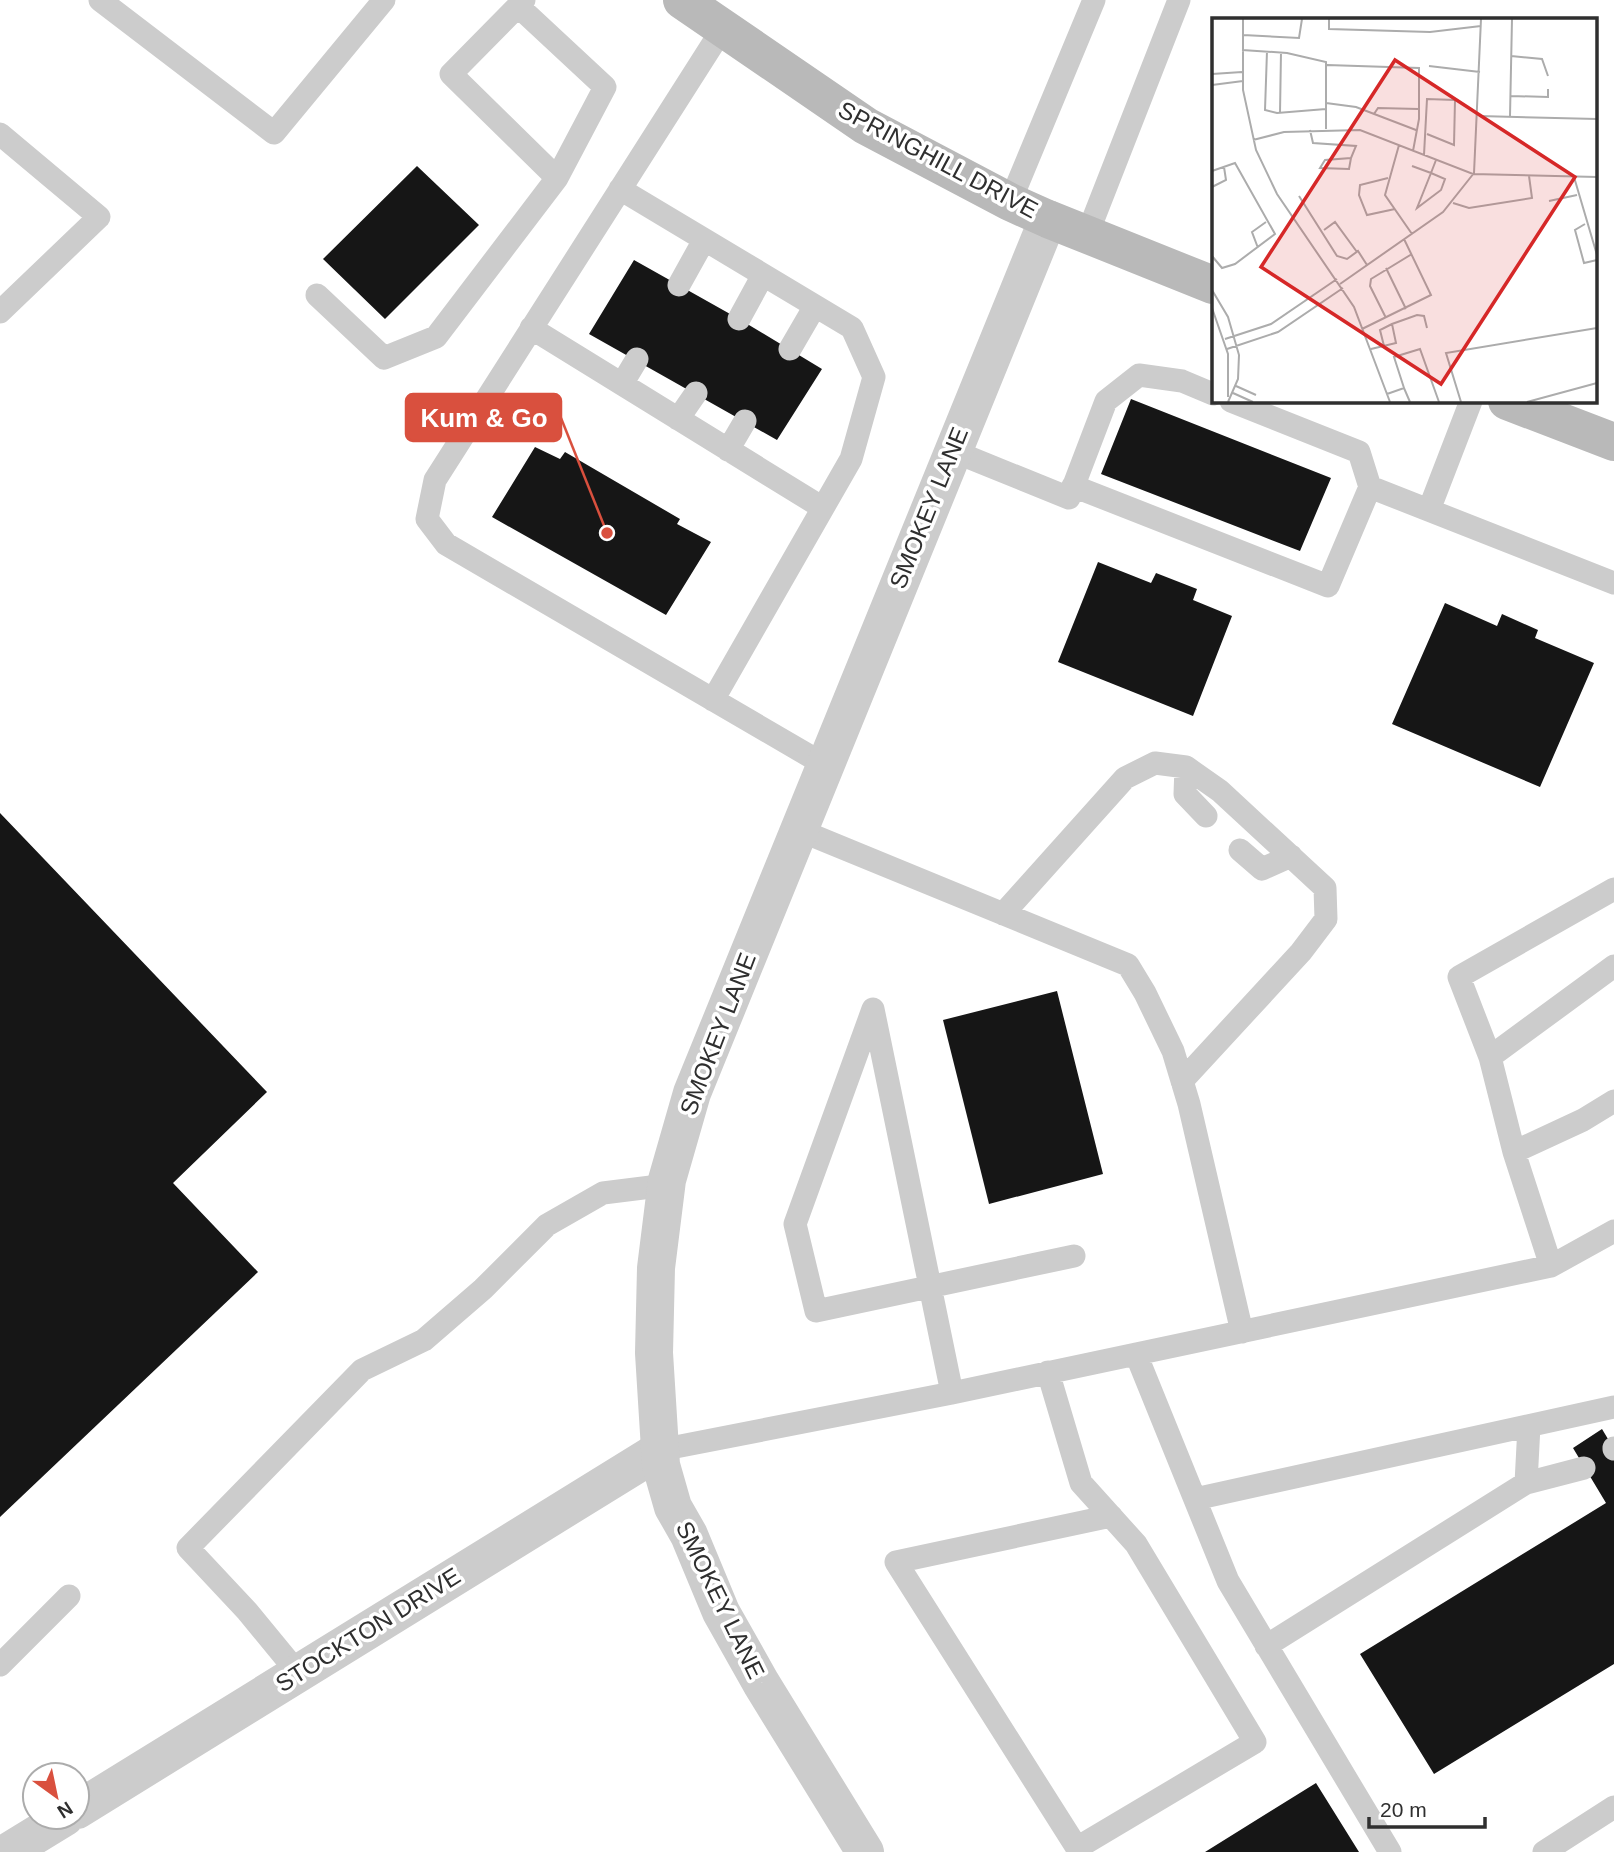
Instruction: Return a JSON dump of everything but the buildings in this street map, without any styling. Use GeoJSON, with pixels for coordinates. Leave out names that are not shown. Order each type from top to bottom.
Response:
{"type":"FeatureCollection","features":[{"type":"Feature","properties":{"kind":"main road","name":"SPRINGHILL DRIVE"},"geometry":{"type":"LineString","coordinates":[[682,0],[866,126],[1010,202],[1212,285]]}},
{"type":"Feature","properties":{"kind":"main road"},"geometry":{"type":"LineString","coordinates":[[1510,402],[1614,442]]}},
{"type":"Feature","properties":{"kind":"street","name":"SMOKEY LANE"},"geometry":{"type":"LineString","coordinates":[[859,1850],[720,1612],[689,1535],[673,1507],[661,1465],[654,1353],[655,1280],[667,1185],[692,1093],[1048,219]]}},
{"type":"Feature","properties":{"kind":"street","name":"STOCKTON DRIVE"},"geometry":{"type":"LineString","coordinates":[[91,1801],[660,1450]]}},
{"type":"Feature","properties":{"kind":"street"},"geometry":{"type":"LineString","coordinates":[[7,1845],[36,1831]]}},
{"type":"Feature","properties":{"kind":"lane"},"geometry":{"type":"LineString","coordinates":[[100,0],[274,133],[384,0]]}},
{"type":"Feature","properties":{"kind":"lane"},"geometry":{"type":"LineString","coordinates":[[1010,202],[1094,0]]}},
{"type":"Feature","properties":{"kind":"lane"},"geometry":{"type":"LineString","coordinates":[[1087,235],[1179,0]]}},
{"type":"Feature","properties":{"kind":"lane"},"geometry":{"type":"LineString","coordinates":[[317,295],[384,358],[436,337],[557,178],[605,87],[521,3],[451,75],[557,178]]}},
{"type":"Feature","properties":{"kind":"lane"},"geometry":{"type":"LineString","coordinates":[[723,28],[435,480],[427,519],[446,544],[825,765]]}},
{"type":"Feature","properties":{"kind":"lane"},"geometry":{"type":"LineString","coordinates":[[0,134],[99,217],[0,312]]}},
{"type":"Feature","properties":{"kind":"lane"},"geometry":{"type":"LineString","coordinates":[[620,189],[852,328],[874,377],[851,459],[713,699]]}},
{"type":"Feature","properties":{"kind":"lane"},"geometry":{"type":"LineString","coordinates":[[679,285],[704,240]]}},
{"type":"Feature","properties":{"kind":"lane"},"geometry":{"type":"LineString","coordinates":[[738,319],[763,275]]}},
{"type":"Feature","properties":{"kind":"lane"},"geometry":{"type":"LineString","coordinates":[[790,349],[815,306]]}},
{"type":"Feature","properties":{"kind":"lane"},"geometry":{"type":"LineString","coordinates":[[531,328],[822,508]]}},
{"type":"Feature","properties":{"kind":"lane"},"geometry":{"type":"LineString","coordinates":[[622,384],[637,359]]}},
{"type":"Feature","properties":{"kind":"lane"},"geometry":{"type":"LineString","coordinates":[[953,451],[1069,498],[1106,401],[1139,375],[1182,381],[1212,394]]}},
{"type":"Feature","properties":{"kind":"lane"},"geometry":{"type":"LineString","coordinates":[[678,419],[695,393]]}},
{"type":"Feature","properties":{"kind":"lane"},"geometry":{"type":"LineString","coordinates":[[1073,486],[1328,586],[1370,486],[1359,452],[1234,402]]}},
{"type":"Feature","properties":{"kind":"lane"},"geometry":{"type":"LineString","coordinates":[[1429,510],[1471,402]]}},
{"type":"Feature","properties":{"kind":"lane"},"geometry":{"type":"LineString","coordinates":[[728,450],[745,421]]}},
{"type":"Feature","properties":{"kind":"lane"},"geometry":{"type":"LineString","coordinates":[[1370,486],[1614,583]]}},
{"type":"Feature","properties":{"kind":"lane"},"geometry":{"type":"LineString","coordinates":[[1003,914],[1125,778],[1155,763],[1186,767],[1220,791],[1291,856],[1325,888],[1326,919],[1301,952],[1182,1081]]}},
{"type":"Feature","properties":{"kind":"lane"},"geometry":{"type":"LineString","coordinates":[[1186,767],[1185,794],[1206,816]]}},
{"type":"Feature","properties":{"kind":"lane"},"geometry":{"type":"LineString","coordinates":[[799,830],[1128,965],[1173,1051],[1242,1332]]}},
{"type":"Feature","properties":{"kind":"lane"},"geometry":{"type":"LineString","coordinates":[[1240,849],[1262,869],[1291,856]]}},
{"type":"Feature","properties":{"kind":"lane"},"geometry":{"type":"LineString","coordinates":[[1551,1266],[1514,1152],[1490,1057],[1459,977],[1614,888]]}},
{"type":"Feature","properties":{"kind":"lane"},"geometry":{"type":"LineString","coordinates":[[1490,1057],[1614,966]]}},
{"type":"Feature","properties":{"kind":"lane"},"geometry":{"type":"LineString","coordinates":[[953,1393],[930,1286],[873,1009],[794,1224],[816,1311],[930,1286],[1074,1256]]}},
{"type":"Feature","properties":{"kind":"lane"},"geometry":{"type":"LineString","coordinates":[[1514,1152],[1583,1120],[1614,1101]]}},
{"type":"Feature","properties":{"kind":"lane"},"geometry":{"type":"LineString","coordinates":[[298,1673],[247,1611],[188,1548],[362,1370],[424,1340],[482,1289],[547,1225],[603,1193],[667,1185]]}},
{"type":"Feature","properties":{"kind":"lane"},"geometry":{"type":"LineString","coordinates":[[660,1450],[953,1393],[1551,1266],[1614,1231]]}},
{"type":"Feature","properties":{"kind":"lane"},"geometry":{"type":"LineString","coordinates":[[1136,1354],[1228,1581],[1390,1852]]}},
{"type":"Feature","properties":{"kind":"lane"},"geometry":{"type":"LineString","coordinates":[[1048,1372],[1081,1483],[1111,1516],[1136,1544],[1255,1742],[1077,1848],[896,1562],[1111,1516]]}},
{"type":"Feature","properties":{"kind":"lane"},"geometry":{"type":"LineString","coordinates":[[1195,1499],[1614,1407]]}},
{"type":"Feature","properties":{"kind":"lane"},"geometry":{"type":"LineString","coordinates":[[1526,1483],[1529,1426]]}},
{"type":"Feature","properties":{"kind":"lane"},"geometry":{"type":"LineString","coordinates":[[1266,1646],[1526,1483],[1584,1468]]}},
{"type":"Feature","properties":{"kind":"lane"},"geometry":{"type":"LineString","coordinates":[[0,1665],[69,1596]]}},
{"type":"Feature","properties":{"kind":"lane"},"geometry":{"type":"LineString","coordinates":[[1544,1852],[1614,1807]]}},
{"type":"Feature","properties":{"kind":"place","name":"Kum & Go"},"geometry":{"type":"Point","coordinates":[607,533]}}]}
